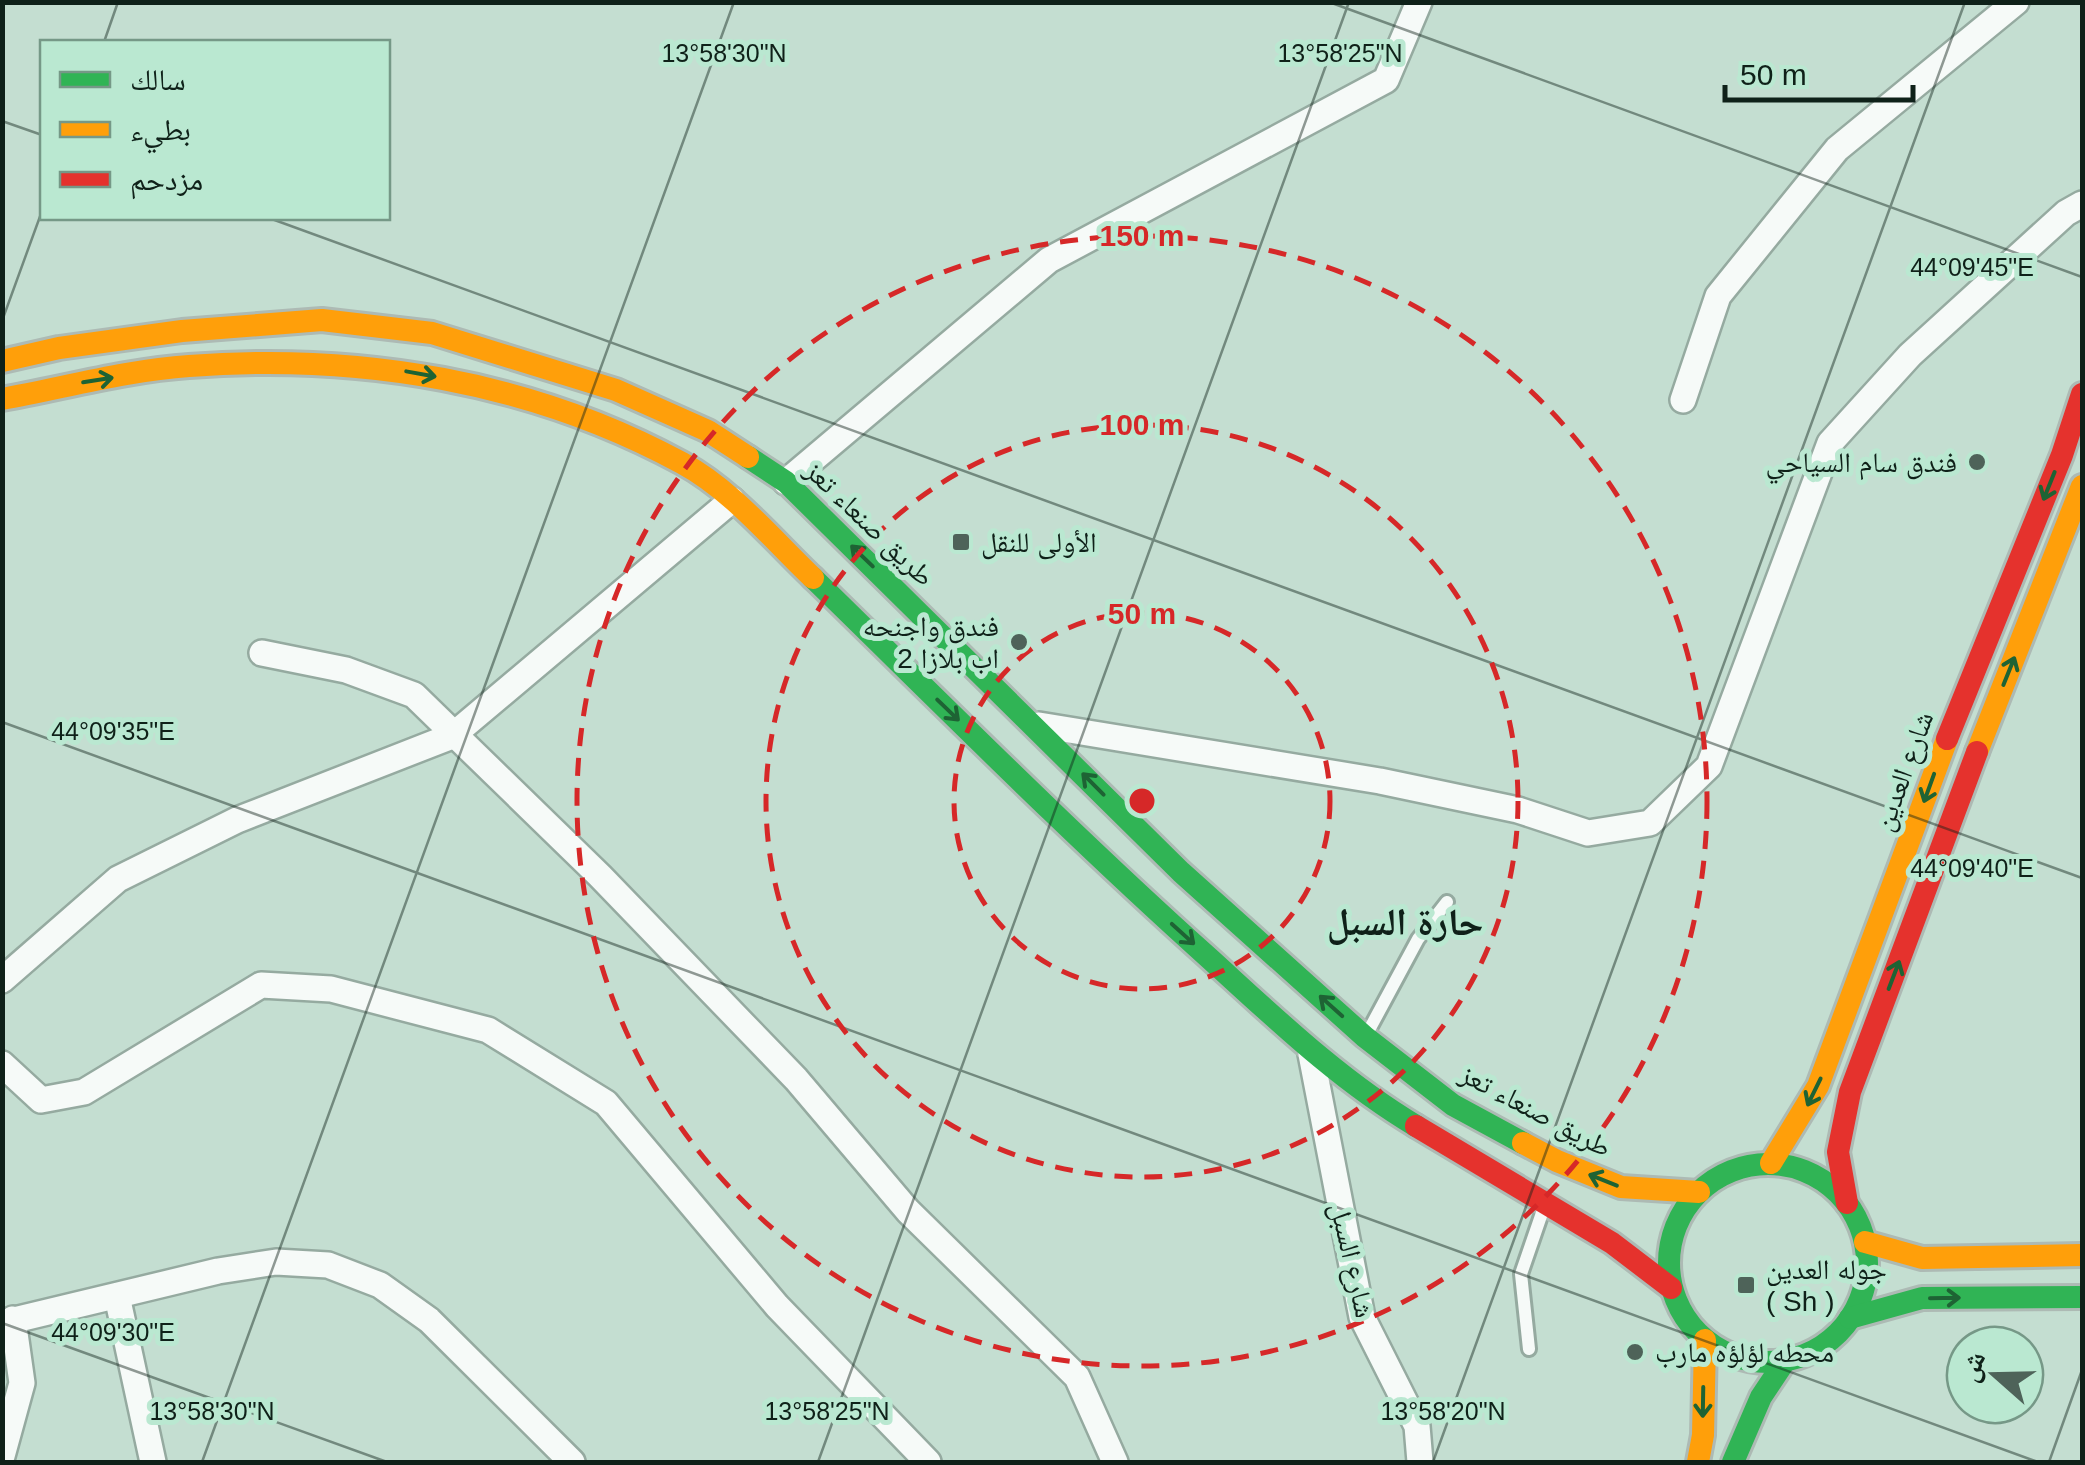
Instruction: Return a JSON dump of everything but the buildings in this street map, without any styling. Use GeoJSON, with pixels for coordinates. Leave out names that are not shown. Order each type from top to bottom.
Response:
{"type":"FeatureCollection","features":[{"type":"Feature","properties":{"kind":"main road","name":"طريق صنعاء تعز"},"geometry":{"type":"LineString","coordinates":[[2,361],[59,348],[182,330],[322,320],[432,333],[616,390],[708,431],[786,482],[1181,872],[1366,1037],[1453,1104],[1556,1161],[1621,1188],[1698,1192]]}},
{"type":"Feature","properties":{"kind":"main road"},"geometry":{"type":"LineString","coordinates":[[2,398],[186,366],[314,362],[420,373],[511,394],[684,464],[732,500],[1148,903],[1310,1049],[1374,1101],[1612,1242],[1672,1288]]}},
{"type":"Feature","properties":{"kind":"main road","name":"شارع العدين"},"geometry":{"type":"LineString","coordinates":[[1772,1164],[1818,1086],[1960,706],[2062,455],[2082,394]]}},
{"type":"Feature","properties":{"kind":"main road"},"geometry":{"type":"LineString","coordinates":[[1847,1203],[1814,1174],[1772,1164],[1732,1171],[1698,1192],[1678,1222],[1668,1257],[1672,1288],[1684,1317],[1705,1340],[1729,1355],[1756,1362],[1785,1361],[1810,1353],[1833,1338],[1850,1318],[1862,1294],[1867,1268],[1865,1242],[1847,1203],[1838,1152],[1850,1092],[1989,720],[2082,486]]}},
{"type":"Feature","properties":{"kind":"main road"},"geometry":{"type":"LineString","coordinates":[[1865,1242],[1922,1258],[2082,1255]]}},
{"type":"Feature","properties":{"kind":"main road"},"geometry":{"type":"LineString","coordinates":[[1850,1318],[1922,1298],[2082,1296]]}},
{"type":"Feature","properties":{"kind":"main road"},"geometry":{"type":"LineString","coordinates":[[1698,1462],[1705,1340]]}},
{"type":"Feature","properties":{"kind":"main road"},"geometry":{"type":"LineString","coordinates":[[1733,1462],[1761,1397],[1785,1361]]}},
{"type":"Feature","properties":{"kind":"street"},"geometry":{"type":"LineString","coordinates":[[786,482],[1049,260],[1386,80],[1419,2]]}},
{"type":"Feature","properties":{"kind":"street"},"geometry":{"type":"LineString","coordinates":[[1683,400],[1718,296],[1837,149],[2016,2]]}},
{"type":"Feature","properties":{"kind":"street"},"geometry":{"type":"LineString","coordinates":[[1034,724],[1380,781],[1518,810],[1588,833],[1650,823],[1709,766],[1830,442],[1910,356],[2066,213],[2082,204]]}},
{"type":"Feature","properties":{"kind":"street"},"geometry":{"type":"LineString","coordinates":[[2,980],[118,879],[237,820],[452,736],[732,500]]}},
{"type":"Feature","properties":{"kind":"street"},"geometry":{"type":"LineString","coordinates":[[262,653],[346,670],[414,696],[613,890],[796,1079],[908,1210],[1077,1378],[1115,1462]]}},
{"type":"Feature","properties":{"kind":"street"},"geometry":{"type":"LineString","coordinates":[[2,1064],[41,1100],[84,1092],[260,985],[330,989],[488,1030],[606,1103],[778,1306],[928,1462]]}},
{"type":"Feature","properties":{"kind":"street","name":"شارع السبل"},"geometry":{"type":"LineString","coordinates":[[1310,1049],[1362,1316],[1417,1426],[1420,1462]]}},
{"type":"Feature","properties":{"kind":"street"},"geometry":{"type":"LineString","coordinates":[[2,1456],[22,1382],[8,1321],[276,1262],[328,1264],[380,1286],[429,1320],[572,1462]]}},
{"type":"Feature","properties":{"kind":"street"},"geometry":{"type":"LineString","coordinates":[[117,1296],[153,1462]]}},
{"type":"Feature","properties":{"kind":"lane"},"geometry":{"type":"LineString","coordinates":[[1366,1037],[1418,939],[1447,902]]}},
{"type":"Feature","properties":{"kind":"lane"},"geometry":{"type":"LineString","coordinates":[[1529,1349],[1521,1274],[1546,1203]]}},
{"type":"Feature","properties":{"kind":"traffic: fast"},"geometry":{"type":"LineString","coordinates":[[748,457],[786,482],[1181,872],[1365,1037],[1453,1105],[1523,1143]]}},
{"type":"Feature","properties":{"kind":"traffic: fast"},"geometry":{"type":"LineString","coordinates":[[813,578],[1058,818],[1258,1003],[1334,1068],[1416,1126]]}},
{"type":"Feature","properties":{"kind":"traffic: fast"},"geometry":{"type":"LineString","coordinates":[[1768,1164],[1806,1172],[1838,1193],[1859,1225],[1867,1263],[1859,1301],[1838,1333],[1806,1354],[1768,1362],[1730,1354],[1698,1333],[1677,1301],[1669,1263],[1677,1225],[1698,1193],[1730,1172],[1768,1164]]}},
{"type":"Feature","properties":{"kind":"traffic: fast"},"geometry":{"type":"LineString","coordinates":[[1850,1318],[1922,1298],[2082,1297]]}},
{"type":"Feature","properties":{"kind":"traffic: fast"},"geometry":{"type":"LineString","coordinates":[[1733,1462],[1761,1397],[1785,1361]]}},
{"type":"Feature","properties":{"kind":"traffic: slow"},"geometry":{"type":"LineString","coordinates":[[2,361],[59,348],[182,331],[322,320],[432,333],[616,390],[708,431],[748,457]]}},
{"type":"Feature","properties":{"kind":"traffic: slow"},"geometry":{"type":"LineString","coordinates":[[2,399],[143,371],[253,363],[380,369],[443,379],[565,411],[682,463],[735,501],[813,578]]}},
{"type":"Feature","properties":{"kind":"traffic: slow"},"geometry":{"type":"LineString","coordinates":[[1977,752],[2082,486]]}},
{"type":"Feature","properties":{"kind":"traffic: slow"},"geometry":{"type":"LineString","coordinates":[[1771,1163],[1818,1086],[1947,739]]}},
{"type":"Feature","properties":{"kind":"traffic: slow"},"geometry":{"type":"LineString","coordinates":[[1523,1143],[1621,1187],[1699,1192]]}},
{"type":"Feature","properties":{"kind":"traffic: slow"},"geometry":{"type":"LineString","coordinates":[[1865,1242],[1922,1258],[2082,1255]]}},
{"type":"Feature","properties":{"kind":"traffic: slow"},"geometry":{"type":"LineString","coordinates":[[1698,1462],[1703,1435],[1705,1340]]}},
{"type":"Feature","properties":{"kind":"traffic: jam"},"geometry":{"type":"LineString","coordinates":[[1947,739],[2062,455],[2082,394]]}},
{"type":"Feature","properties":{"kind":"traffic: jam"},"geometry":{"type":"LineString","coordinates":[[1847,1203],[1838,1152],[1850,1092],[1977,752]]}},
{"type":"Feature","properties":{"kind":"traffic: jam"},"geometry":{"type":"LineString","coordinates":[[1416,1126],[1612,1243],[1671,1288]]}},
{"type":"Feature","properties":{"kind":"place","name":"فندق سام السياحي"},"geometry":{"type":"Point","coordinates":[1977,462]}},
{"type":"Feature","properties":{"kind":"place","name":"الأولى للنقل"},"geometry":{"type":"Point","coordinates":[961,542]}},
{"type":"Feature","properties":{"kind":"place","name":"فندق واجنحه اب بلازا 2"},"geometry":{"type":"Point","coordinates":[1019,642]}},
{"type":"Feature","properties":{"kind":"place","name":"جوله العدين ( Sh )"},"geometry":{"type":"Point","coordinates":[1746,1285]}},
{"type":"Feature","properties":{"kind":"place","name":"محطه لؤلؤه مارب"},"geometry":{"type":"Point","coordinates":[1635,1352]}},
{"type":"Feature","properties":{"kind":"district","name":"حارة السبل"},"geometry":{"type":"Point","coordinates":[1405,922]}}]}
